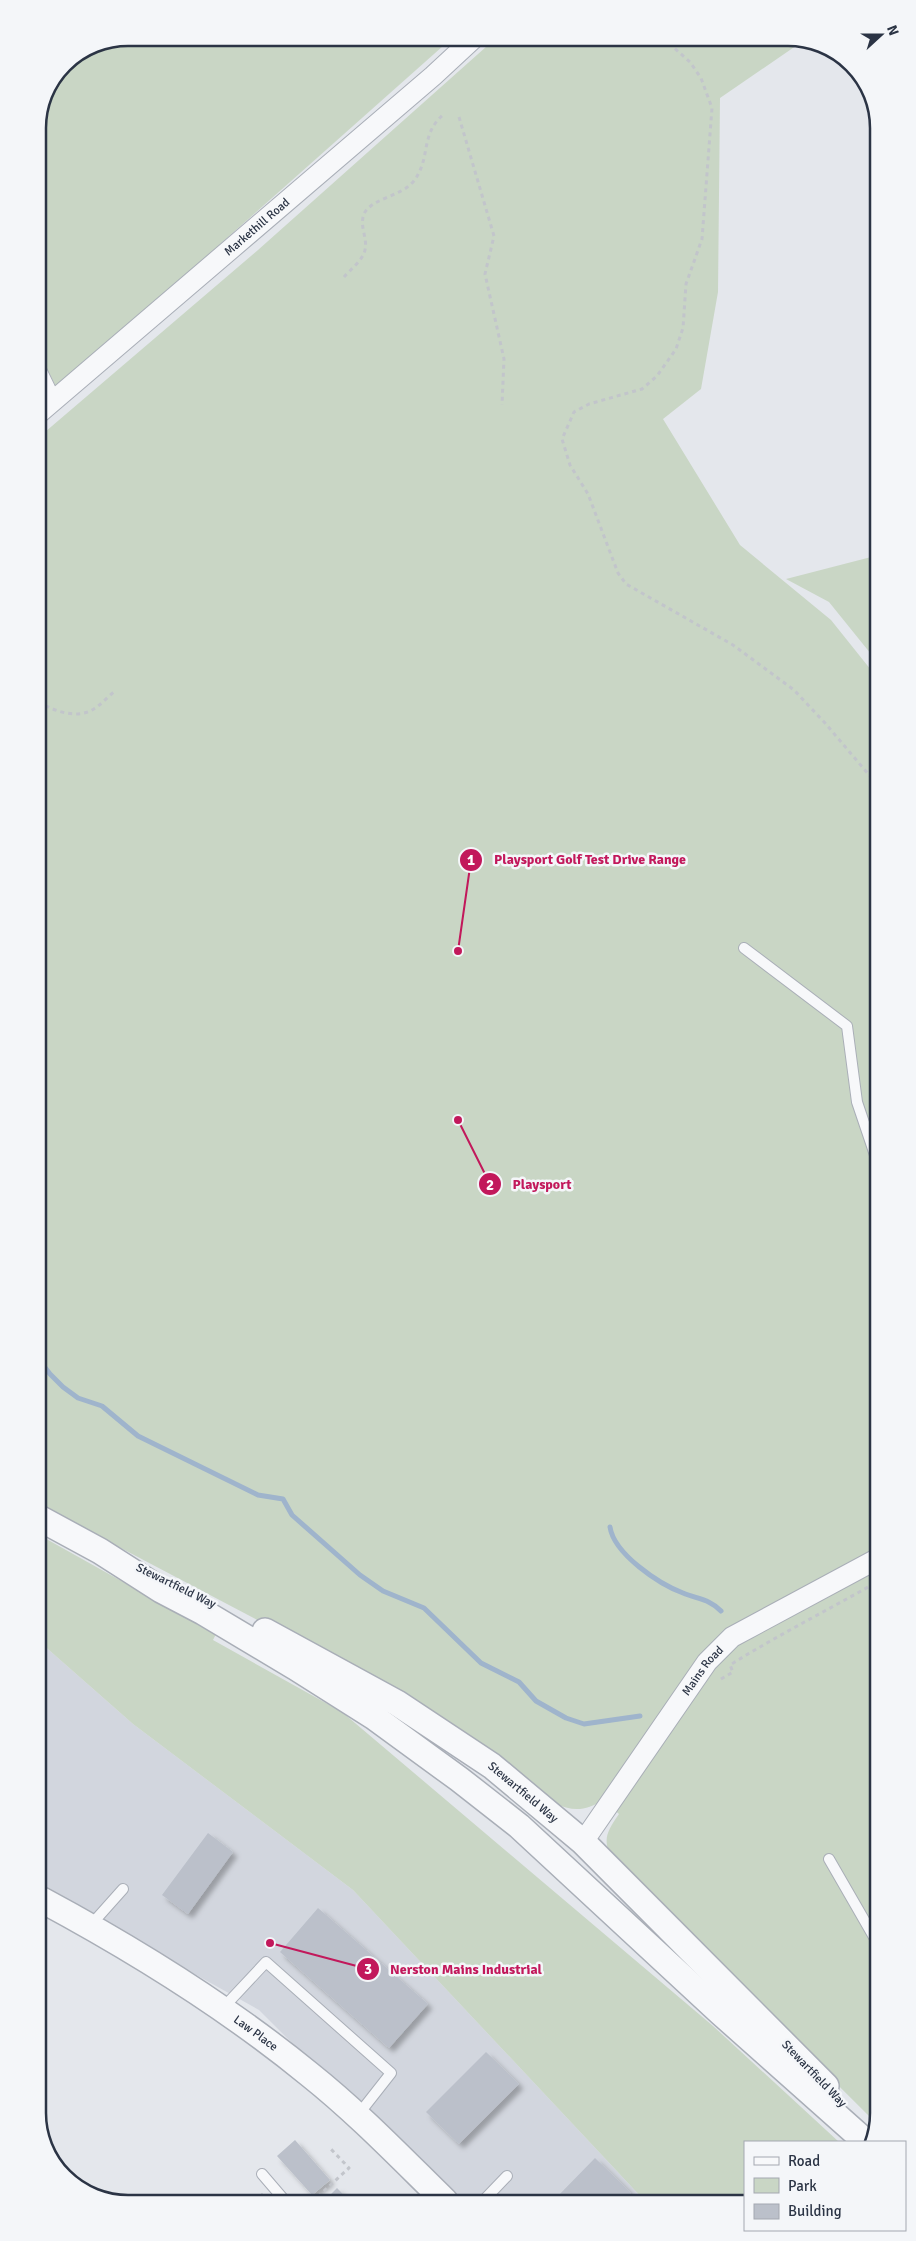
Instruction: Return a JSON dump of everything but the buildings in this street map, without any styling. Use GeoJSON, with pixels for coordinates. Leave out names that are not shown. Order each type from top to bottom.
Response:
{"type":"FeatureCollection","features":[{"type":"Feature","properties":{"kind":"street","name":"Markethill Road"},"geometry":{"type":"LineString","coordinates":[[46,407],[434,76],[466,46]]}},
{"type":"Feature","properties":{"kind":"street","name":"Stewartfield Way"},"geometry":{"type":"LineString","coordinates":[[46,1521],[100,1551],[161,1590],[203,1612],[358,1707],[460,1779],[519,1826],[864,2141]]}},
{"type":"Feature","properties":{"kind":"street","name":"Stewartfield Way"},"geometry":{"type":"LineString","coordinates":[[100,1551],[207,1601],[397,1703],[492,1766],[583,1842],[868,2129]]}},
{"type":"Feature","properties":{"kind":"street","name":"Mains Road"},"geometry":{"type":"LineString","coordinates":[[583,1842],[707,1662],[732,1637],[870,1563]]}},
{"type":"Feature","properties":{"kind":"street","name":"Law Place"},"geometry":{"type":"LineString","coordinates":[[46,1902],[90,1926],[222,2009],[309,2073],[357,2116],[439,2195]]}},
{"type":"Feature","properties":{"kind":"lane"},"geometry":{"type":"LineString","coordinates":[[46,379],[56,398]]}},
{"type":"Feature","properties":{"kind":"lane"},"geometry":{"type":"LineString","coordinates":[[744,948],[847,1026],[857,1102],[870,1140]]}},
{"type":"Feature","properties":{"kind":"lane"},"geometry":{"type":"LineString","coordinates":[[829,1859],[870,1930]]}},
{"type":"Feature","properties":{"kind":"lane"},"geometry":{"type":"LineString","coordinates":[[90,1926],[123,1889]]}},
{"type":"Feature","properties":{"kind":"lane"},"geometry":{"type":"LineString","coordinates":[[222,2009],[266,1962],[391,2073],[357,2116]]}},
{"type":"Feature","properties":{"kind":"lane"},"geometry":{"type":"LineString","coordinates":[[262,2174],[280,2195]]}},
{"type":"Feature","properties":{"kind":"lane"},"geometry":{"type":"LineString","coordinates":[[490,2195],[508,2176]]}},
{"type":"Feature","properties":{"kind":"path"},"geometry":{"type":"LineString","coordinates":[[672,46],[690,62],[701,78],[712,108],[702,239],[686,284],[683,328],[676,349],[657,376],[642,389],[589,404],[574,412],[566,426],[562,439],[565,451],[570,465],[588,494],[618,573],[626,584],[733,644],[794,690],[870,776]]}},
{"type":"Feature","properties":{"kind":"path"},"geometry":{"type":"LineString","coordinates":[[344,277],[362,258],[366,250],[362,218],[367,210],[407,188],[414,180],[424,159],[430,129],[444,114]]}},
{"type":"Feature","properties":{"kind":"path"},"geometry":{"type":"LineString","coordinates":[[459,117],[494,236],[485,274],[504,359],[502,405]]}},
{"type":"Feature","properties":{"kind":"path"},"geometry":{"type":"LineString","coordinates":[[46,705],[58,711],[82,713],[94,709],[114,692]]}},
{"type":"Feature","properties":{"kind":"path"},"geometry":{"type":"LineString","coordinates":[[721,1679],[733,1672],[730,1665],[784,1632],[836,1606],[870,1585]]}},
{"type":"Feature","properties":{"kind":"path"},"geometry":{"type":"LineString","coordinates":[[320,2195],[349,2168],[329,2147]]}},
{"type":"Feature","properties":{"kind":"shaded area"},"geometry":{"type":"Polygon","coordinates":[[[46,1647],[133,1724],[353,1890],[639,2195],[444,2195],[259,2010],[46,1891],[46,1647]]]}},
{"type":"Feature","properties":{"kind":"green space"},"geometry":{"type":"Polygon","coordinates":[[[129,46],[443,46],[57,389],[46,367],[46,123],[49,107],[60,83],[70,70],[83,60],[113,48],[129,46]]]}},
{"type":"Feature","properties":{"kind":"green space"},"geometry":{"type":"Polygon","coordinates":[[[487,46],[795,46],[720,98],[718,292],[701,389],[663,419],[740,545],[831,620],[870,669],[869,2116],[613,1861],[607,1847],[607,1837],[611,1826],[619,1814],[603,1800],[579,1809],[567,1808],[554,1803],[379,1684],[46,1509],[46,431],[258,250],[487,46]]]}},
{"type":"Feature","properties":{"kind":"green space"},"geometry":{"type":"Polygon","coordinates":[[[870,557],[870,653],[829,602],[786,579],[870,557]]]}},
{"type":"Feature","properties":{"kind":"green space"},"geometry":{"type":"Polygon","coordinates":[[[46,1539],[216,1634],[213,1640],[342,1712],[713,2026],[838,2141],[744,2141],[744,2195],[639,2195],[353,1890],[133,1724],[46,1647],[46,1539]]]}},
{"type":"Feature","properties":{"kind":"waterway"},"geometry":{"type":"LineString","coordinates":[[46,1369],[63,1387],[78,1398],[102,1406],[138,1436],[258,1495],[283,1499],[292,1515],[360,1575],[383,1591],[424,1608],[481,1663],[519,1682],[536,1701],[566,1718],[584,1724],[640,1716]]}},
{"type":"Feature","properties":{"kind":"waterway"},"geometry":{"type":"LineString","coordinates":[[610,1527],[613,1537],[620,1547],[639,1567],[673,1589],[708,1602],[721,1611]]}},
{"type":"Feature","properties":{"kind":"place","name":"Playsport Golf Test Drive Range"},"geometry":{"type":"Point","coordinates":[458,951]}},
{"type":"Feature","properties":{"kind":"place","name":"Playsport"},"geometry":{"type":"Point","coordinates":[458,1120]}},
{"type":"Feature","properties":{"kind":"place","name":"Nerston Mains Industrial"},"geometry":{"type":"Point","coordinates":[270,1943]}}]}
